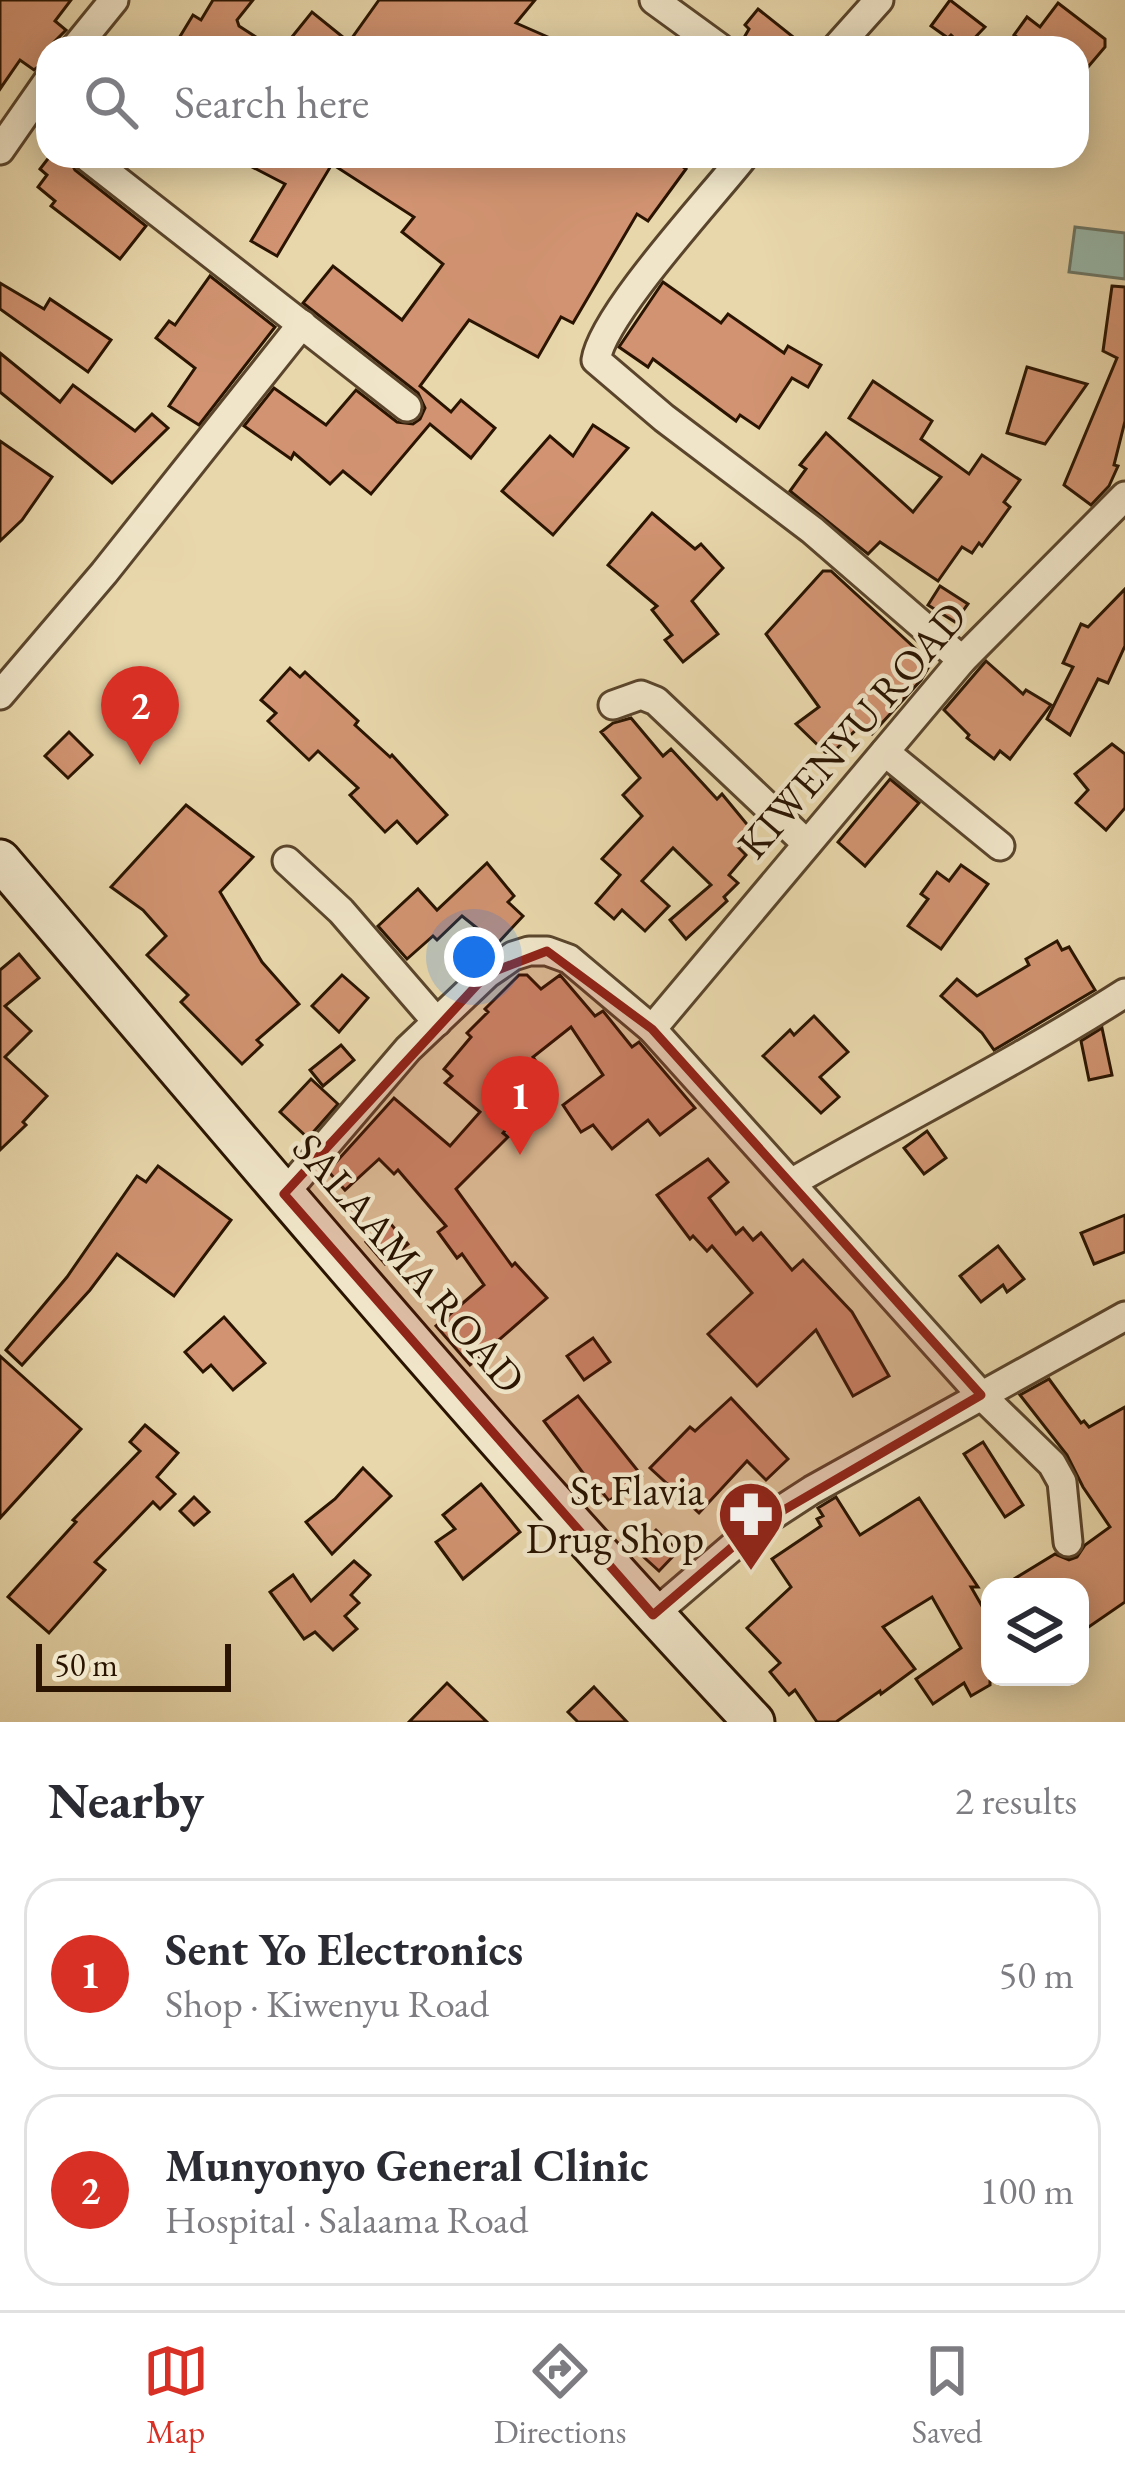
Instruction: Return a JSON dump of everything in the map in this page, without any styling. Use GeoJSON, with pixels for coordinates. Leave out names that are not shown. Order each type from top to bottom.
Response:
{"type":"FeatureCollection","features":[{"type":"Feature","properties":{"kind":"main road","name":"SALAAMA ROAD"},"geometry":{"type":"LineString","coordinates":[[0,860],[284,1194],[745,1719]]}},
{"type":"Feature","properties":{"kind":"street"},"geometry":{"type":"LineString","coordinates":[[85,36],[114,0]]}},
{"type":"Feature","properties":{"kind":"street"},"geometry":{"type":"LineString","coordinates":[[654,0],[704,36]]}},
{"type":"Feature","properties":{"kind":"street"},"geometry":{"type":"LineString","coordinates":[[847,36],[879,0]]}},
{"type":"Feature","properties":{"kind":"street"},"geometry":{"type":"LineString","coordinates":[[0,150],[36,119]]}},
{"type":"Feature","properties":{"kind":"street"},"geometry":{"type":"LineString","coordinates":[[101,168],[407,407]]}},
{"type":"Feature","properties":{"kind":"street"},"geometry":{"type":"LineString","coordinates":[[734,168],[627,300],[599,343],[596,360],[812,530],[962,660]]}},
{"type":"Feature","properties":{"kind":"street"},"geometry":{"type":"LineString","coordinates":[[0,695],[104,574],[302,324]]}},
{"type":"Feature","properties":{"kind":"street","name":"KIWENYU ROAD"},"geometry":{"type":"LineString","coordinates":[[652,1029],[962,660],[1125,496]]}},
{"type":"Feature","properties":{"kind":"street"},"geometry":{"type":"LineString","coordinates":[[613,705],[641,694],[656,701],[807,844]]}},
{"type":"Feature","properties":{"kind":"street"},"geometry":{"type":"LineString","coordinates":[[885,752],[1000,846]]}},
{"type":"Feature","properties":{"kind":"street"},"geometry":{"type":"LineString","coordinates":[[287,861],[340,911],[437,1022]]}},
{"type":"Feature","properties":{"kind":"street"},"geometry":{"type":"LineString","coordinates":[[284,1194],[408,1049],[488,974],[513,956],[530,951],[548,951],[569,959],[652,1029],[981,1395],[1052,1464],[1061,1482],[1068,1542]]}},
{"type":"Feature","properties":{"kind":"street"},"geometry":{"type":"LineString","coordinates":[[790,1183],[908,1115],[1033,1052],[1125,993]]}},
{"type":"Feature","properties":{"kind":"street"},"geometry":{"type":"LineString","coordinates":[[653,1615],[758,1525],[812,1490],[1125,1316]]}},
{"type":"Feature","properties":{"kind":"highlighted area"},"geometry":{"type":"Polygon","coordinates":[[[547,951],[652,1029],[981,1395],[758,1525],[653,1615],[284,1194],[487,974],[547,951]]]}},
{"type":"Feature","properties":{"kind":"water"},"geometry":{"type":"Polygon","coordinates":[[[1075,227],[1125,233],[1125,279],[1069,272],[1075,227]]]}},
{"type":"Feature","properties":{"kind":"building"},"geometry":{"type":"Polygon","coordinates":[[[0,0],[71,0],[55,21],[66,30],[60,36],[36,36],[36,68],[20,60],[0,89],[0,0]]]}},
{"type":"Feature","properties":{"kind":"building"},"geometry":{"type":"Polygon","coordinates":[[[213,0],[253,0],[237,20],[254,36],[180,36],[193,15],[201,20],[213,0]]]}},
{"type":"Feature","properties":{"kind":"building"},"geometry":{"type":"Polygon","coordinates":[[[379,0],[535,0],[516,23],[546,36],[353,36],[379,0]]]}},
{"type":"Feature","properties":{"kind":"building"},"geometry":{"type":"Polygon","coordinates":[[[950,0],[985,27],[976,36],[945,36],[931,26],[950,0]]]}},
{"type":"Feature","properties":{"kind":"building"},"geometry":{"type":"Polygon","coordinates":[[[1058,3],[1105,39],[1105,47],[1089,66],[1089,36],[1014,35],[1027,17],[1040,27],[1058,3]]]}},
{"type":"Feature","properties":{"kind":"building"},"geometry":{"type":"Polygon","coordinates":[[[758,9],[792,36],[745,36],[749,29],[745,25],[758,9]]]}},
{"type":"Feature","properties":{"kind":"building"},"geometry":{"type":"Polygon","coordinates":[[[312,12],[342,36],[293,36],[312,12]]]}},
{"type":"Feature","properties":{"kind":"building"},"geometry":{"type":"Polygon","coordinates":[[[74,168],[146,226],[120,259],[51,206],[55,201],[38,187],[47,175],[40,169],[74,168]]]}},
{"type":"Feature","properties":{"kind":"building"},"geometry":{"type":"Polygon","coordinates":[[[254,168],[330,168],[277,256],[251,241],[285,184],[254,168]]]}},
{"type":"Feature","properties":{"kind":"building"},"geometry":{"type":"Polygon","coordinates":[[[338,168],[686,169],[648,221],[637,214],[573,323],[561,317],[538,357],[469,320],[420,386],[451,412],[461,400],[495,428],[471,458],[430,424],[371,494],[343,471],[330,484],[294,453],[291,459],[244,426],[274,388],[326,425],[356,390],[397,422],[413,424],[420,419],[425,408],[418,393],[303,303],[333,266],[402,320],[443,264],[402,232],[414,217],[338,168]]]}},
{"type":"Feature","properties":{"kind":"building"},"geometry":{"type":"Polygon","coordinates":[[[210,276],[275,327],[199,425],[169,406],[195,368],[156,338],[169,321],[175,325],[210,276]]]}},
{"type":"Feature","properties":{"kind":"building"},"geometry":{"type":"Polygon","coordinates":[[[663,282],[721,323],[728,314],[784,353],[788,346],[821,365],[808,387],[792,378],[759,428],[740,415],[736,421],[653,359],[648,367],[619,347],[663,282]]]}},
{"type":"Feature","properties":{"kind":"building"},"geometry":{"type":"Polygon","coordinates":[[[0,283],[44,309],[50,299],[111,340],[88,372],[0,309],[0,283]]]}},
{"type":"Feature","properties":{"kind":"building"},"geometry":{"type":"Polygon","coordinates":[[[1112,286],[1125,287],[1125,421],[1114,465],[1118,466],[1109,486],[1091,505],[1064,485],[1117,358],[1103,351],[1112,286]]]}},
{"type":"Feature","properties":{"kind":"building"},"geometry":{"type":"Polygon","coordinates":[[[0,353],[60,402],[73,385],[135,431],[152,414],[168,428],[112,483],[0,392],[0,353]]]}},
{"type":"Feature","properties":{"kind":"building"},"geometry":{"type":"Polygon","coordinates":[[[1027,367],[1087,384],[1045,444],[1007,433],[1027,367]]]}},
{"type":"Feature","properties":{"kind":"building"},"geometry":{"type":"Polygon","coordinates":[[[873,381],[932,421],[921,439],[969,474],[982,455],[1020,480],[1004,502],[1010,507],[982,546],[979,543],[972,553],[962,547],[938,581],[880,542],[868,554],[790,491],[806,469],[800,465],[826,433],[913,512],[941,477],[849,418],[873,381]]]}},
{"type":"Feature","properties":{"kind":"building"},"geometry":{"type":"Polygon","coordinates":[[[593,425],[628,448],[553,535],[502,491],[550,436],[573,456],[593,425]]]}},
{"type":"Feature","properties":{"kind":"building"},"geometry":{"type":"Polygon","coordinates":[[[0,441],[52,477],[22,520],[0,541],[0,441]]]}},
{"type":"Feature","properties":{"kind":"building"},"geometry":{"type":"Polygon","coordinates":[[[652,513],[695,549],[701,544],[723,568],[692,601],[718,634],[683,662],[665,640],[672,635],[652,610],[657,606],[608,565],[652,513]]]}},
{"type":"Feature","properties":{"kind":"building"},"geometry":{"type":"Polygon","coordinates":[[[823,571],[831,571],[931,663],[872,734],[861,725],[829,756],[796,724],[819,707],[766,634],[823,571]]]}},
{"type":"Feature","properties":{"kind":"building"},"geometry":{"type":"Polygon","coordinates":[[[940,586],[968,604],[955,622],[928,605],[940,586]]]}},
{"type":"Feature","properties":{"kind":"building"},"geometry":{"type":"Polygon","coordinates":[[[1125,589],[1125,646],[1108,683],[1098,679],[1070,735],[1047,719],[1073,667],[1063,663],[1081,624],[1088,627],[1125,589]]]}},
{"type":"Feature","properties":{"kind":"building"},"geometry":{"type":"Polygon","coordinates":[[[986,661],[1023,694],[1026,690],[1051,705],[1010,759],[1000,751],[994,759],[967,738],[944,710],[986,661]]]}},
{"type":"Feature","properties":{"kind":"building"},"geometry":{"type":"Polygon","coordinates":[[[290,668],[300,677],[305,672],[358,721],[355,725],[392,755],[447,815],[417,843],[397,821],[385,832],[350,795],[358,788],[318,751],[309,760],[268,721],[276,713],[261,700],[290,668]]]}},
{"type":"Feature","properties":{"kind":"building"},"geometry":{"type":"Polygon","coordinates":[[[631,718],[663,756],[671,749],[717,799],[722,794],[755,834],[738,847],[746,855],[729,875],[738,883],[724,897],[727,901],[686,939],[670,920],[711,885],[673,848],[642,881],[669,906],[645,931],[622,910],[614,919],[596,903],[620,875],[602,859],[642,816],[623,795],[640,778],[601,732],[631,718]]]}},
{"type":"Feature","properties":{"kind":"building"},"geometry":{"type":"Polygon","coordinates":[[[69,732],[92,755],[68,778],[45,756],[69,732]]]}},
{"type":"Feature","properties":{"kind":"building"},"geometry":{"type":"Polygon","coordinates":[[[1112,744],[1125,754],[1125,808],[1106,830],[1076,803],[1088,790],[1075,774],[1112,744]]]}},
{"type":"Feature","properties":{"kind":"building"},"geometry":{"type":"Polygon","coordinates":[[[890,779],[919,803],[865,866],[838,842],[890,779]]]}},
{"type":"Feature","properties":{"kind":"building"},"geometry":{"type":"Polygon","coordinates":[[[186,805],[253,857],[220,892],[262,962],[299,1004],[257,1040],[262,1045],[242,1064],[181,1002],[188,995],[147,955],[166,936],[143,910],[111,887],[186,805]]]}},
{"type":"Feature","properties":{"kind":"building"},"geometry":{"type":"Polygon","coordinates":[[[487,863],[514,896],[508,902],[523,916],[497,944],[462,916],[407,959],[378,926],[418,889],[437,910],[487,863]]]}},
{"type":"Feature","properties":{"kind":"building"},"geometry":{"type":"Polygon","coordinates":[[[961,865],[988,884],[941,949],[908,926],[928,899],[921,894],[937,872],[949,881],[961,865]]]}},
{"type":"Feature","properties":{"kind":"building"},"geometry":{"type":"Polygon","coordinates":[[[1057,941],[1062,950],[1069,947],[1095,990],[994,1050],[941,996],[957,979],[977,996],[1029,965],[1026,959],[1057,941]]]}},
{"type":"Feature","properties":{"kind":"building"},"geometry":{"type":"Polygon","coordinates":[[[19,954],[39,978],[5,1006],[31,1031],[5,1057],[47,1096],[0,1150],[0,970],[19,954]]]}},
{"type":"Feature","properties":{"kind":"building"},"geometry":{"type":"Polygon","coordinates":[[[342,975],[368,998],[339,1032],[312,1006],[342,975]]]}},
{"type":"Feature","properties":{"kind":"building"},"geometry":{"type":"Polygon","coordinates":[[[519,975],[527,975],[541,989],[560,975],[595,1016],[603,1011],[632,1047],[639,1042],[695,1108],[660,1135],[648,1120],[612,1149],[593,1125],[581,1132],[563,1105],[603,1075],[571,1027],[533,1057],[540,1067],[535,1071],[545,1085],[503,1133],[508,1137],[456,1189],[512,1266],[515,1263],[547,1298],[470,1365],[436,1326],[484,1285],[462,1254],[457,1258],[438,1232],[446,1226],[398,1170],[394,1174],[379,1159],[345,1190],[328,1171],[394,1098],[450,1146],[480,1112],[445,1083],[452,1076],[444,1069],[471,1037],[467,1033],[488,1012],[485,1009],[519,975]]]}},
{"type":"Feature","properties":{"kind":"building"},"geometry":{"type":"Polygon","coordinates":[[[814,1016],[848,1052],[820,1077],[839,1097],[821,1113],[763,1056],[790,1030],[794,1035],[814,1016]]]}},
{"type":"Feature","properties":{"kind":"building"},"geometry":{"type":"Polygon","coordinates":[[[1102,1028],[1112,1075],[1089,1080],[1081,1041],[1102,1028]]]}},
{"type":"Feature","properties":{"kind":"building"},"geometry":{"type":"Polygon","coordinates":[[[341,1045],[354,1060],[323,1086],[310,1070],[341,1045]]]}},
{"type":"Feature","properties":{"kind":"building"},"geometry":{"type":"Polygon","coordinates":[[[311,1079],[338,1104],[308,1138],[280,1112],[311,1079]]]}},
{"type":"Feature","properties":{"kind":"building"},"geometry":{"type":"Polygon","coordinates":[[[927,1131],[946,1158],[924,1174],[904,1148],[927,1131]]]}},
{"type":"Feature","properties":{"kind":"building"},"geometry":{"type":"Polygon","coordinates":[[[708,1159],[728,1182],[709,1198],[736,1234],[743,1228],[753,1240],[761,1233],[792,1270],[803,1260],[852,1312],[889,1376],[853,1396],[816,1330],[757,1386],[708,1334],[752,1293],[712,1246],[707,1251],[693,1236],[690,1239],[657,1195],[708,1159]]]}},
{"type":"Feature","properties":{"kind":"building"},"geometry":{"type":"Polygon","coordinates":[[[158,1166],[231,1220],[174,1296],[117,1254],[22,1365],[6,1350],[67,1277],[137,1176],[146,1182],[158,1166]]]}},
{"type":"Feature","properties":{"kind":"building"},"geometry":{"type":"Polygon","coordinates":[[[1125,1215],[1125,1252],[1094,1264],[1081,1233],[1125,1215]]]}},
{"type":"Feature","properties":{"kind":"building"},"geometry":{"type":"Polygon","coordinates":[[[389,1222],[408,1244],[385,1264],[366,1242],[389,1222]]]}},
{"type":"Feature","properties":{"kind":"building"},"geometry":{"type":"Polygon","coordinates":[[[998,1246],[1024,1279],[1007,1292],[1003,1285],[981,1302],[960,1276],[998,1246]]]}},
{"type":"Feature","properties":{"kind":"building"},"geometry":{"type":"Polygon","coordinates":[[[224,1317],[265,1363],[233,1390],[211,1365],[203,1372],[185,1352],[224,1317]]]}},
{"type":"Feature","properties":{"kind":"building"},"geometry":{"type":"Polygon","coordinates":[[[593,1338],[610,1362],[584,1380],[567,1356],[593,1338]]]}},
{"type":"Feature","properties":{"kind":"building"},"geometry":{"type":"Polygon","coordinates":[[[0,1356],[81,1429],[0,1518],[0,1356]]]}},
{"type":"Feature","properties":{"kind":"building"},"geometry":{"type":"Polygon","coordinates":[[[1049,1379],[1089,1427],[1125,1407],[1125,1602],[1089,1627],[1089,1578],[1016,1578],[1055,1554],[1069,1560],[1077,1557],[1110,1527],[1067,1455],[1020,1395],[1049,1379]]]}},
{"type":"Feature","properties":{"kind":"building"},"geometry":{"type":"Polygon","coordinates":[[[578,1396],[642,1476],[609,1501],[544,1421],[578,1396]]]}},
{"type":"Feature","properties":{"kind":"building"},"geometry":{"type":"Polygon","coordinates":[[[731,1398],[788,1459],[766,1480],[747,1461],[699,1513],[650,1468],[690,1427],[695,1431],[731,1398]]]}},
{"type":"Feature","properties":{"kind":"building"},"geometry":{"type":"Polygon","coordinates":[[[145,1425],[178,1453],[157,1477],[175,1494],[160,1509],[153,1502],[95,1562],[105,1570],[49,1633],[8,1597],[140,1451],[130,1442],[145,1425]]]}},
{"type":"Feature","properties":{"kind":"building"},"geometry":{"type":"Polygon","coordinates":[[[983,1442],[1023,1505],[1005,1517],[964,1454],[983,1442]]]}},
{"type":"Feature","properties":{"kind":"building"},"geometry":{"type":"Polygon","coordinates":[[[363,1468],[391,1496],[332,1554],[306,1522],[363,1468]]]}},
{"type":"Feature","properties":{"kind":"building"},"geometry":{"type":"Polygon","coordinates":[[[481,1484],[520,1532],[463,1579],[436,1542],[455,1529],[443,1515],[481,1484]]]}},
{"type":"Feature","properties":{"kind":"building"},"geometry":{"type":"Polygon","coordinates":[[[194,1497],[209,1512],[194,1525],[180,1511],[194,1497]]]}},
{"type":"Feature","properties":{"kind":"building"},"geometry":{"type":"Polygon","coordinates":[[[836,1497],[860,1535],[919,1498],[978,1587],[971,1587],[981,1604],[981,1686],[988,1686],[971,1696],[964,1683],[933,1704],[916,1679],[961,1648],[932,1597],[883,1627],[915,1669],[881,1694],[836,1722],[817,1722],[795,1690],[789,1695],[770,1672],[780,1663],[747,1628],[791,1587],[772,1559],[821,1526],[817,1519],[823,1516],[818,1508],[836,1497]]]}},
{"type":"Feature","properties":{"kind":"building"},"geometry":{"type":"Polygon","coordinates":[[[656,1530],[678,1551],[659,1571],[636,1550],[656,1530]]]}},
{"type":"Feature","properties":{"kind":"building"},"geometry":{"type":"Polygon","coordinates":[[[354,1561],[370,1575],[351,1595],[359,1603],[345,1616],[357,1629],[333,1650],[315,1632],[304,1639],[270,1592],[293,1575],[311,1601],[354,1561]]]}},
{"type":"Feature","properties":{"kind":"building"},"geometry":{"type":"Polygon","coordinates":[[[447,1683],[487,1722],[409,1722],[447,1683]]]}},
{"type":"Feature","properties":{"kind":"building"},"geometry":{"type":"Polygon","coordinates":[[[594,1687],[627,1722],[578,1722],[568,1712],[594,1687]]]}},
{"type":"Feature","properties":{"kind":"place","name":"Munyonyo General Clinic"},"geometry":{"type":"Point","coordinates":[140,765]}},
{"type":"Feature","properties":{"kind":"place","name":"Sent Yo Electronics"},"geometry":{"type":"Point","coordinates":[520,1155]}},
{"type":"Feature","properties":{"kind":"place","name":"St Flavia Drug Shop"},"geometry":{"type":"Point","coordinates":[751,1573]}}]}
